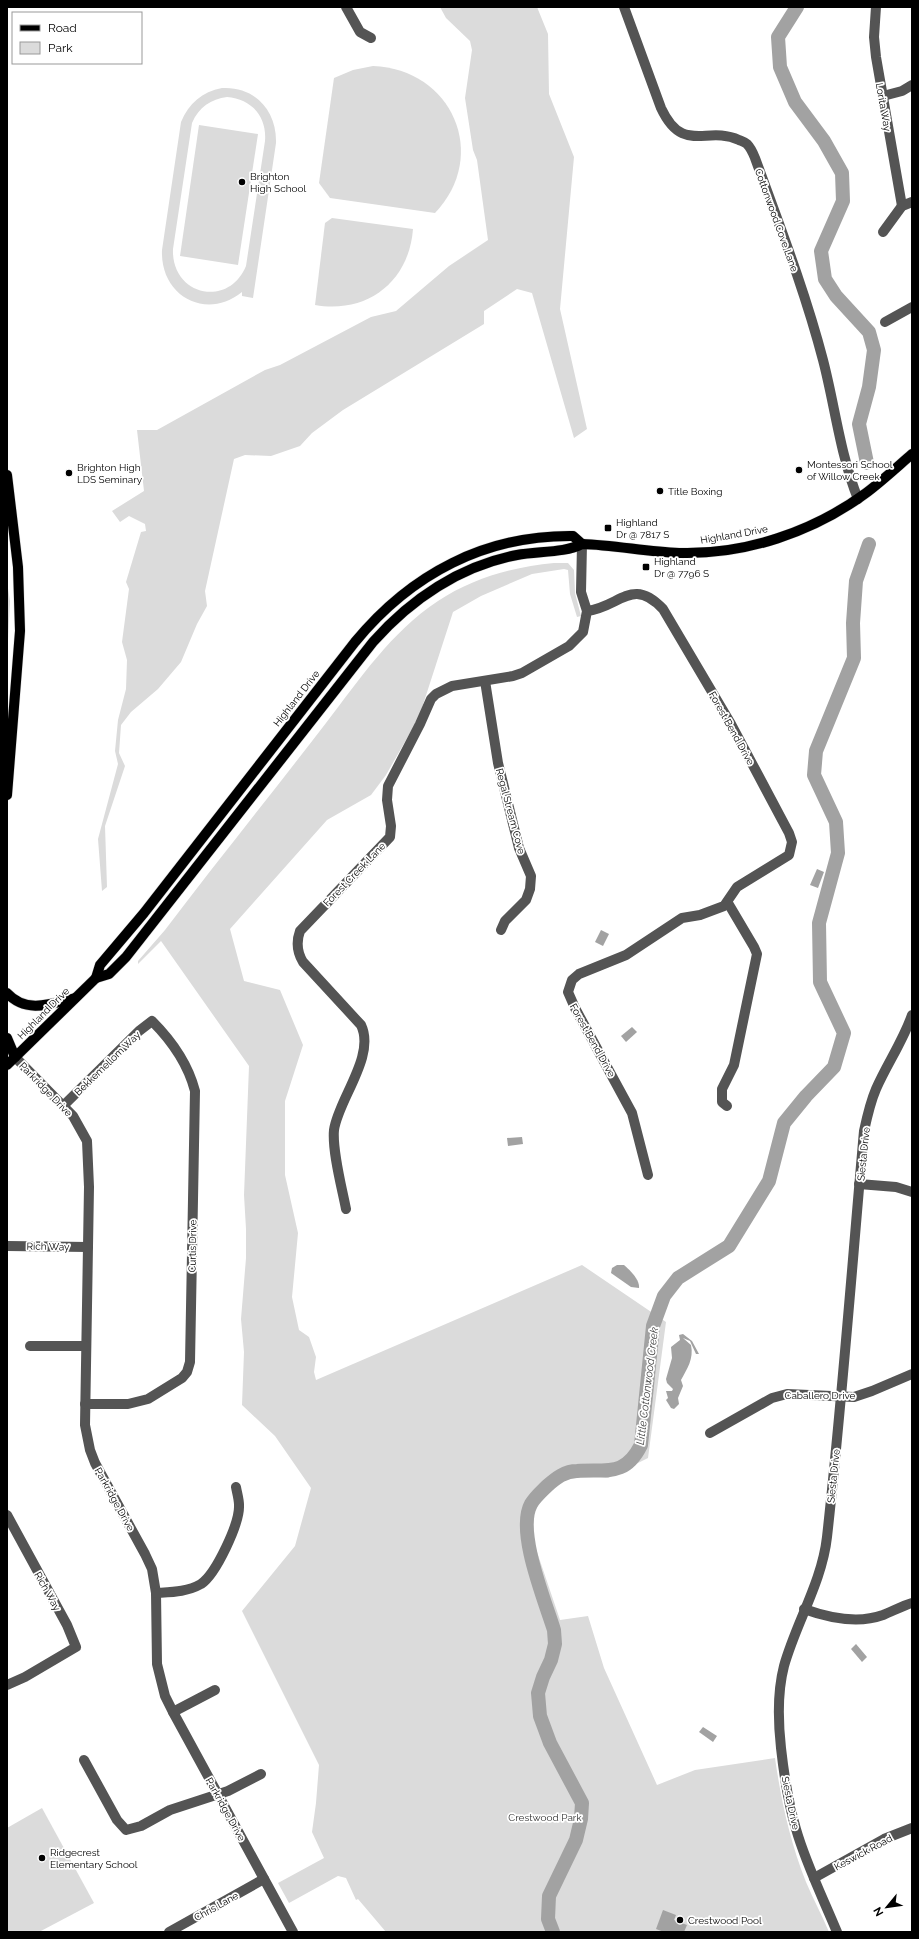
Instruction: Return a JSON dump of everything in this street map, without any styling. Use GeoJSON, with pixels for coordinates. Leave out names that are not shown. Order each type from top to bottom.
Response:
{"type":"FeatureCollection","features":[{"type":"Feature","properties":{"kind":"main road","name":"Highland Drive"},"geometry":{"type":"LineString","coordinates":[[7,1065],[11,1054],[96,978],[108,974],[140,940],[356,664],[397,617],[432,590],[472,569],[516,555],[573,549],[582,544],[678,553],[733,549],[777,539],[803,529],[858,499],[912,454]]}},
{"type":"Feature","properties":{"kind":"main road"},"geometry":{"type":"LineString","coordinates":[[7,476],[11,534],[18,567],[20,631],[7,795]]}},
{"type":"Feature","properties":{"kind":"main road","name":"Highland Drive"},"geometry":{"type":"LineString","coordinates":[[96,978],[100,965],[144,913],[355,642],[392,602],[438,570],[487,548],[524,539],[559,536],[574,536],[582,544]]}},
{"type":"Feature","properties":{"kind":"main road"},"geometry":{"type":"LineString","coordinates":[[7,993],[14,1001],[27,1006],[45,1005],[75,998]]}},
{"type":"Feature","properties":{"kind":"main road"},"geometry":{"type":"LineString","coordinates":[[7,1038],[11,1054]]}},
{"type":"Feature","properties":{"kind":"street"},"geometry":{"type":"LineString","coordinates":[[346,7],[360,32],[371,38]]}},
{"type":"Feature","properties":{"kind":"street","name":"Cottonwood Cove Lane"},"geometry":{"type":"LineString","coordinates":[[624,7],[662,108],[667,119],[674,128],[684,134],[696,137],[731,136],[747,144],[755,158],[806,301],[826,373],[846,464],[858,499]]}},
{"type":"Feature","properties":{"kind":"street","name":"Lorita Way"},"geometry":{"type":"LineString","coordinates":[[876,7],[874,36],[902,206]]}},
{"type":"Feature","properties":{"kind":"street"},"geometry":{"type":"LineString","coordinates":[[883,96],[912,85]]}},
{"type":"Feature","properties":{"kind":"street"},"geometry":{"type":"LineString","coordinates":[[883,232],[902,206],[912,202]]}},
{"type":"Feature","properties":{"kind":"street"},"geometry":{"type":"LineString","coordinates":[[886,322],[912,307]]}},
{"type":"Feature","properties":{"kind":"street"},"geometry":{"type":"LineString","coordinates":[[582,544],[581,592],[587,611]]}},
{"type":"Feature","properties":{"kind":"street","name":"Forest Bend Drive"},"geometry":{"type":"LineString","coordinates":[[587,611],[604,608],[621,598],[636,594],[646,595],[663,609],[731,724],[789,833],[792,842],[789,855],[737,887],[731,894],[728,903],[716,910],[682,918],[626,955],[579,974],[569,985],[568,992],[574,1008],[632,1113],[648,1175]]}},
{"type":"Feature","properties":{"kind":"street","name":"Forest Creek Lane"},"geometry":{"type":"LineString","coordinates":[[346,1210],[334,1130],[358,1069],[364,1048],[364,1031],[361,1025],[303,962],[298,951],[298,937],[300,931],[305,924],[390,837],[387,800],[388,786],[420,724],[431,699],[444,689],[522,673],[568,646],[582,632],[587,611]]}},
{"type":"Feature","properties":{"kind":"street","name":"Regal Stream Cove"},"geometry":{"type":"LineString","coordinates":[[485,681],[498,763],[519,848],[531,876],[530,888],[526,900],[504,921],[501,930]]}},
{"type":"Feature","properties":{"kind":"street"},"geometry":{"type":"LineString","coordinates":[[728,903],[754,947],[756,954],[734,1065],[722,1089],[722,1102],[728,1106]]}},
{"type":"Feature","properties":{"kind":"street","name":"Siesta Drive"},"geometry":{"type":"LineString","coordinates":[[837,1932],[804,1853],[790,1804],[783,1766],[778,1712],[784,1667],[820,1568],[826,1541],[864,1131],[868,1110],[883,1075],[903,1038],[912,1015]]}},
{"type":"Feature","properties":{"kind":"street","name":"Bekkemellom Way"},"geometry":{"type":"LineString","coordinates":[[63,1106],[139,1031],[152,1021]]}},
{"type":"Feature","properties":{"kind":"street","name":"Curtis Drive"},"geometry":{"type":"LineString","coordinates":[[85,1404],[128,1404],[148,1399],[182,1378],[190,1362],[195,1091],[191,1077],[184,1063],[164,1033],[152,1021]]}},
{"type":"Feature","properties":{"kind":"street","name":"Parkridge Drive"},"geometry":{"type":"LineString","coordinates":[[11,1054],[73,1116],[87,1142],[89,1187],[85,1425],[90,1450],[152,1570],[156,1593],[157,1664],[165,1696],[293,1932]]}},
{"type":"Feature","properties":{"kind":"street"},"geometry":{"type":"LineString","coordinates":[[859,1184],[896,1187],[912,1192]]}},
{"type":"Feature","properties":{"kind":"street","name":"Rich Way"},"geometry":{"type":"LineString","coordinates":[[7,1246],[88,1247]]}},
{"type":"Feature","properties":{"kind":"street"},"geometry":{"type":"LineString","coordinates":[[30,1346],[86,1346]]}},
{"type":"Feature","properties":{"kind":"street","name":"Caballero Drive"},"geometry":{"type":"LineString","coordinates":[[710,1433],[772,1398],[787,1394],[854,1397],[912,1374]]}},
{"type":"Feature","properties":{"kind":"street"},"geometry":{"type":"LineString","coordinates":[[156,1593],[182,1591],[192,1588],[208,1578],[214,1570],[236,1520],[239,1506],[236,1487]]}},
{"type":"Feature","properties":{"kind":"street","name":"Rich Way"},"geometry":{"type":"LineString","coordinates":[[7,1515],[67,1625],[76,1647],[56,1661],[7,1685]]}},
{"type":"Feature","properties":{"kind":"street"},"geometry":{"type":"LineString","coordinates":[[804,1609],[822,1615],[845,1619],[866,1618],[882,1615],[912,1603]]}},
{"type":"Feature","properties":{"kind":"street"},"geometry":{"type":"LineString","coordinates":[[173,1712],[216,1690]]}},
{"type":"Feature","properties":{"kind":"street"},"geometry":{"type":"LineString","coordinates":[[84,1760],[117,1820],[126,1830],[141,1826],[170,1810],[228,1791],[261,1774]]}},
{"type":"Feature","properties":{"kind":"street","name":"Keswick Road"},"geometry":{"type":"LineString","coordinates":[[814,1878],[884,1840],[912,1828]]}},
{"type":"Feature","properties":{"kind":"street","name":"Chris Lane"},"geometry":{"type":"LineString","coordinates":[[169,1932],[264,1879]]}},
{"type":"Feature","properties":{"kind":"green space"},"geometry":{"type":"Polygon","coordinates":[[[440,7],[537,7],[548,34],[549,94],[574,157],[560,309],[587,429],[574,438],[532,293],[517,289],[484,311],[484,324],[343,410],[312,433],[300,446],[271,456],[245,455],[234,459],[205,591],[207,606],[197,624],[181,662],[158,689],[131,712],[121,725],[119,753],[125,766],[105,826],[107,887],[102,891],[98,839],[118,764],[115,751],[118,720],[126,689],[127,660],[122,642],[129,589],[126,582],[141,532],[146,531],[145,524],[129,516],[120,522],[112,511],[144,491],[137,430],[157,430],[265,370],[280,365],[371,317],[396,311],[449,266],[488,240],[477,160],[473,150],[465,98],[472,50],[470,41],[446,18],[440,7]]]}},
{"type":"Feature","properties":{"kind":"green space"},"geometry":{"type":"Polygon","coordinates":[[[373,66],[401,71],[424,82],[442,99],[454,119],[460,142],[460,166],[451,190],[435,213],[330,198],[319,183],[334,78],[353,70],[373,66]]]}},
{"type":"Feature","properties":{"kind":"green space"},"geometry":{"type":"Polygon","coordinates":[[[222,88],[234,88],[244,91],[261,102],[268,111],[272,120],[276,143],[253,298],[242,296],[242,292],[228,300],[214,304],[200,304],[188,299],[177,291],[169,280],[163,266],[162,250],[181,122],[188,109],[197,99],[208,92],[222,88]],[[227,97],[211,102],[198,112],[192,123],[173,249],[175,265],[181,277],[190,286],[202,291],[214,292],[227,288],[238,280],[246,266],[265,141],[265,132],[260,117],[251,105],[236,98],[227,97]]]}},
{"type":"Feature","properties":{"kind":"green space"},"geometry":{"type":"Polygon","coordinates":[[[199,125],[258,134],[238,265],[180,256],[199,125]]]}},
{"type":"Feature","properties":{"kind":"green space"},"geometry":{"type":"Polygon","coordinates":[[[332,218],[413,229],[410,248],[394,279],[382,290],[368,299],[352,304],[334,306],[315,305],[325,223],[332,218]]]}},
{"type":"Feature","properties":{"kind":"green space","name":"Crestwood Park"},"geometry":{"type":"Polygon","coordinates":[[[554,563],[568,563],[574,570],[575,593],[581,616],[577,617],[570,594],[568,570],[564,569],[532,574],[481,596],[453,612],[419,717],[386,775],[371,795],[327,820],[230,929],[244,981],[280,990],[303,1045],[285,1101],[285,1175],[298,1233],[292,1297],[299,1330],[309,1337],[316,1357],[314,1372],[316,1380],[582,1265],[666,1322],[648,1458],[608,1478],[586,1475],[566,1475],[531,1512],[535,1546],[560,1620],[588,1616],[604,1668],[657,1785],[695,1770],[775,1758],[783,1805],[795,1852],[806,1882],[829,1932],[386,1932],[358,1899],[356,1900],[346,1878],[338,1876],[289,1903],[278,1883],[324,1858],[312,1832],[319,1765],[242,1611],[295,1546],[311,1488],[275,1436],[242,1405],[244,1352],[241,1319],[246,1258],[244,1195],[249,1066],[161,941],[138,964],[138,961],[165,930],[364,673],[405,627],[438,601],[465,586],[494,575],[524,567],[554,563]]]}},
{"type":"Feature","properties":{"kind":"green space"},"geometry":{"type":"Polygon","coordinates":[[[7,582],[10,601],[7,660],[7,582]]]}},
{"type":"Feature","properties":{"kind":"green space","name":"Ridgecrest Elementary School"},"geometry":{"type":"Polygon","coordinates":[[[42,1808],[94,1903],[39,1932],[7,1932],[7,1828],[42,1808]]]}},
{"type":"Feature","properties":{"kind":"shaded area"},"geometry":{"type":"Polygon","coordinates":[[[817,869],[824,872],[818,888],[810,885],[817,869]]]}},
{"type":"Feature","properties":{"kind":"shaded area"},"geometry":{"type":"Polygon","coordinates":[[[601,930],[609,934],[603,946],[595,942],[601,930]]]}},
{"type":"Feature","properties":{"kind":"shaded area"},"geometry":{"type":"Polygon","coordinates":[[[632,1027],[637,1032],[626,1042],[621,1036],[632,1027]]]}},
{"type":"Feature","properties":{"kind":"shaded area"},"geometry":{"type":"Polygon","coordinates":[[[522,1137],[523,1144],[508,1146],[507,1138],[522,1137]]]}},
{"type":"Feature","properties":{"kind":"shaded area"},"geometry":{"type":"Polygon","coordinates":[[[617,1265],[624,1265],[634,1275],[638,1282],[639,1288],[631,1287],[611,1273],[612,1268],[617,1265]]]}},
{"type":"Feature","properties":{"kind":"shaded area"},"geometry":{"type":"Polygon","coordinates":[[[683,1334],[692,1341],[699,1354],[696,1354],[690,1341],[683,1338],[691,1345],[692,1355],[686,1372],[681,1380],[683,1386],[678,1398],[679,1404],[674,1409],[671,1408],[666,1400],[668,1398],[666,1391],[672,1391],[673,1389],[667,1383],[666,1379],[672,1358],[671,1347],[680,1340],[679,1335],[683,1334]]]}},
{"type":"Feature","properties":{"kind":"shaded area"},"geometry":{"type":"Polygon","coordinates":[[[856,1644],[867,1657],[862,1662],[851,1649],[856,1644]]]}},
{"type":"Feature","properties":{"kind":"shaded area"},"geometry":{"type":"Polygon","coordinates":[[[703,1727],[717,1736],[713,1742],[699,1732],[703,1727]]]}},
{"type":"Feature","properties":{"kind":"shaded area"},"geometry":{"type":"Polygon","coordinates":[[[663,1910],[676,1915],[674,1920],[687,1925],[684,1932],[664,1932],[656,1929],[663,1910]]]}},
{"type":"Feature","properties":{"kind":"waterway","name":"Little Cottonwood Creek"},"geometry":{"type":"LineString","coordinates":[[797,7],[778,37],[780,67],[795,102],[824,141],[842,173],[843,201],[821,251],[825,279],[836,296],[869,332],[874,350],[869,387],[859,424],[867,463]]}},
{"type":"Feature","properties":{"kind":"waterway","name":"Little Cottonwood Creek"},"geometry":{"type":"LineString","coordinates":[[553,1932],[548,1919],[549,1896],[576,1840],[581,1819],[582,1803],[550,1743],[540,1716],[538,1693],[543,1677],[551,1660],[555,1644],[554,1630],[539,1585],[529,1548],[527,1516],[534,1499],[554,1480],[561,1476],[573,1471],[606,1470],[622,1467],[635,1455],[641,1445],[653,1326],[664,1296],[678,1278],[729,1246],[769,1181],[784,1123],[806,1096],[834,1067],[844,1033],[820,982],[819,923],[838,853],[836,822],[814,775],[816,751],[854,658],[853,623],[856,581],[869,544]]}},
{"type":"Feature","properties":{"kind":"place","name":"Brighton High School"},"geometry":{"type":"Point","coordinates":[242,182]}},
{"type":"Feature","properties":{"kind":"place","name":"Montessori School of Willow Creek"},"geometry":{"type":"Point","coordinates":[799,470]}},
{"type":"Feature","properties":{"kind":"place","name":"Brighton High LDS Seminary"},"geometry":{"type":"Point","coordinates":[69,473]}},
{"type":"Feature","properties":{"kind":"place","name":"Title Boxing"},"geometry":{"type":"Point","coordinates":[660,491]}},
{"type":"Feature","properties":{"kind":"place","name":"Highland Dr @ 7817 S"},"geometry":{"type":"Point","coordinates":[608,528]}},
{"type":"Feature","properties":{"kind":"place","name":"Highland Dr @ 7796 S"},"geometry":{"type":"Point","coordinates":[646,567]}},
{"type":"Feature","properties":{"kind":"place","name":"Ridgecrest Elementary School"},"geometry":{"type":"Point","coordinates":[42,1858]}},
{"type":"Feature","properties":{"kind":"place","name":"Crestwood Pool"},"geometry":{"type":"Point","coordinates":[680,1920]}}]}
